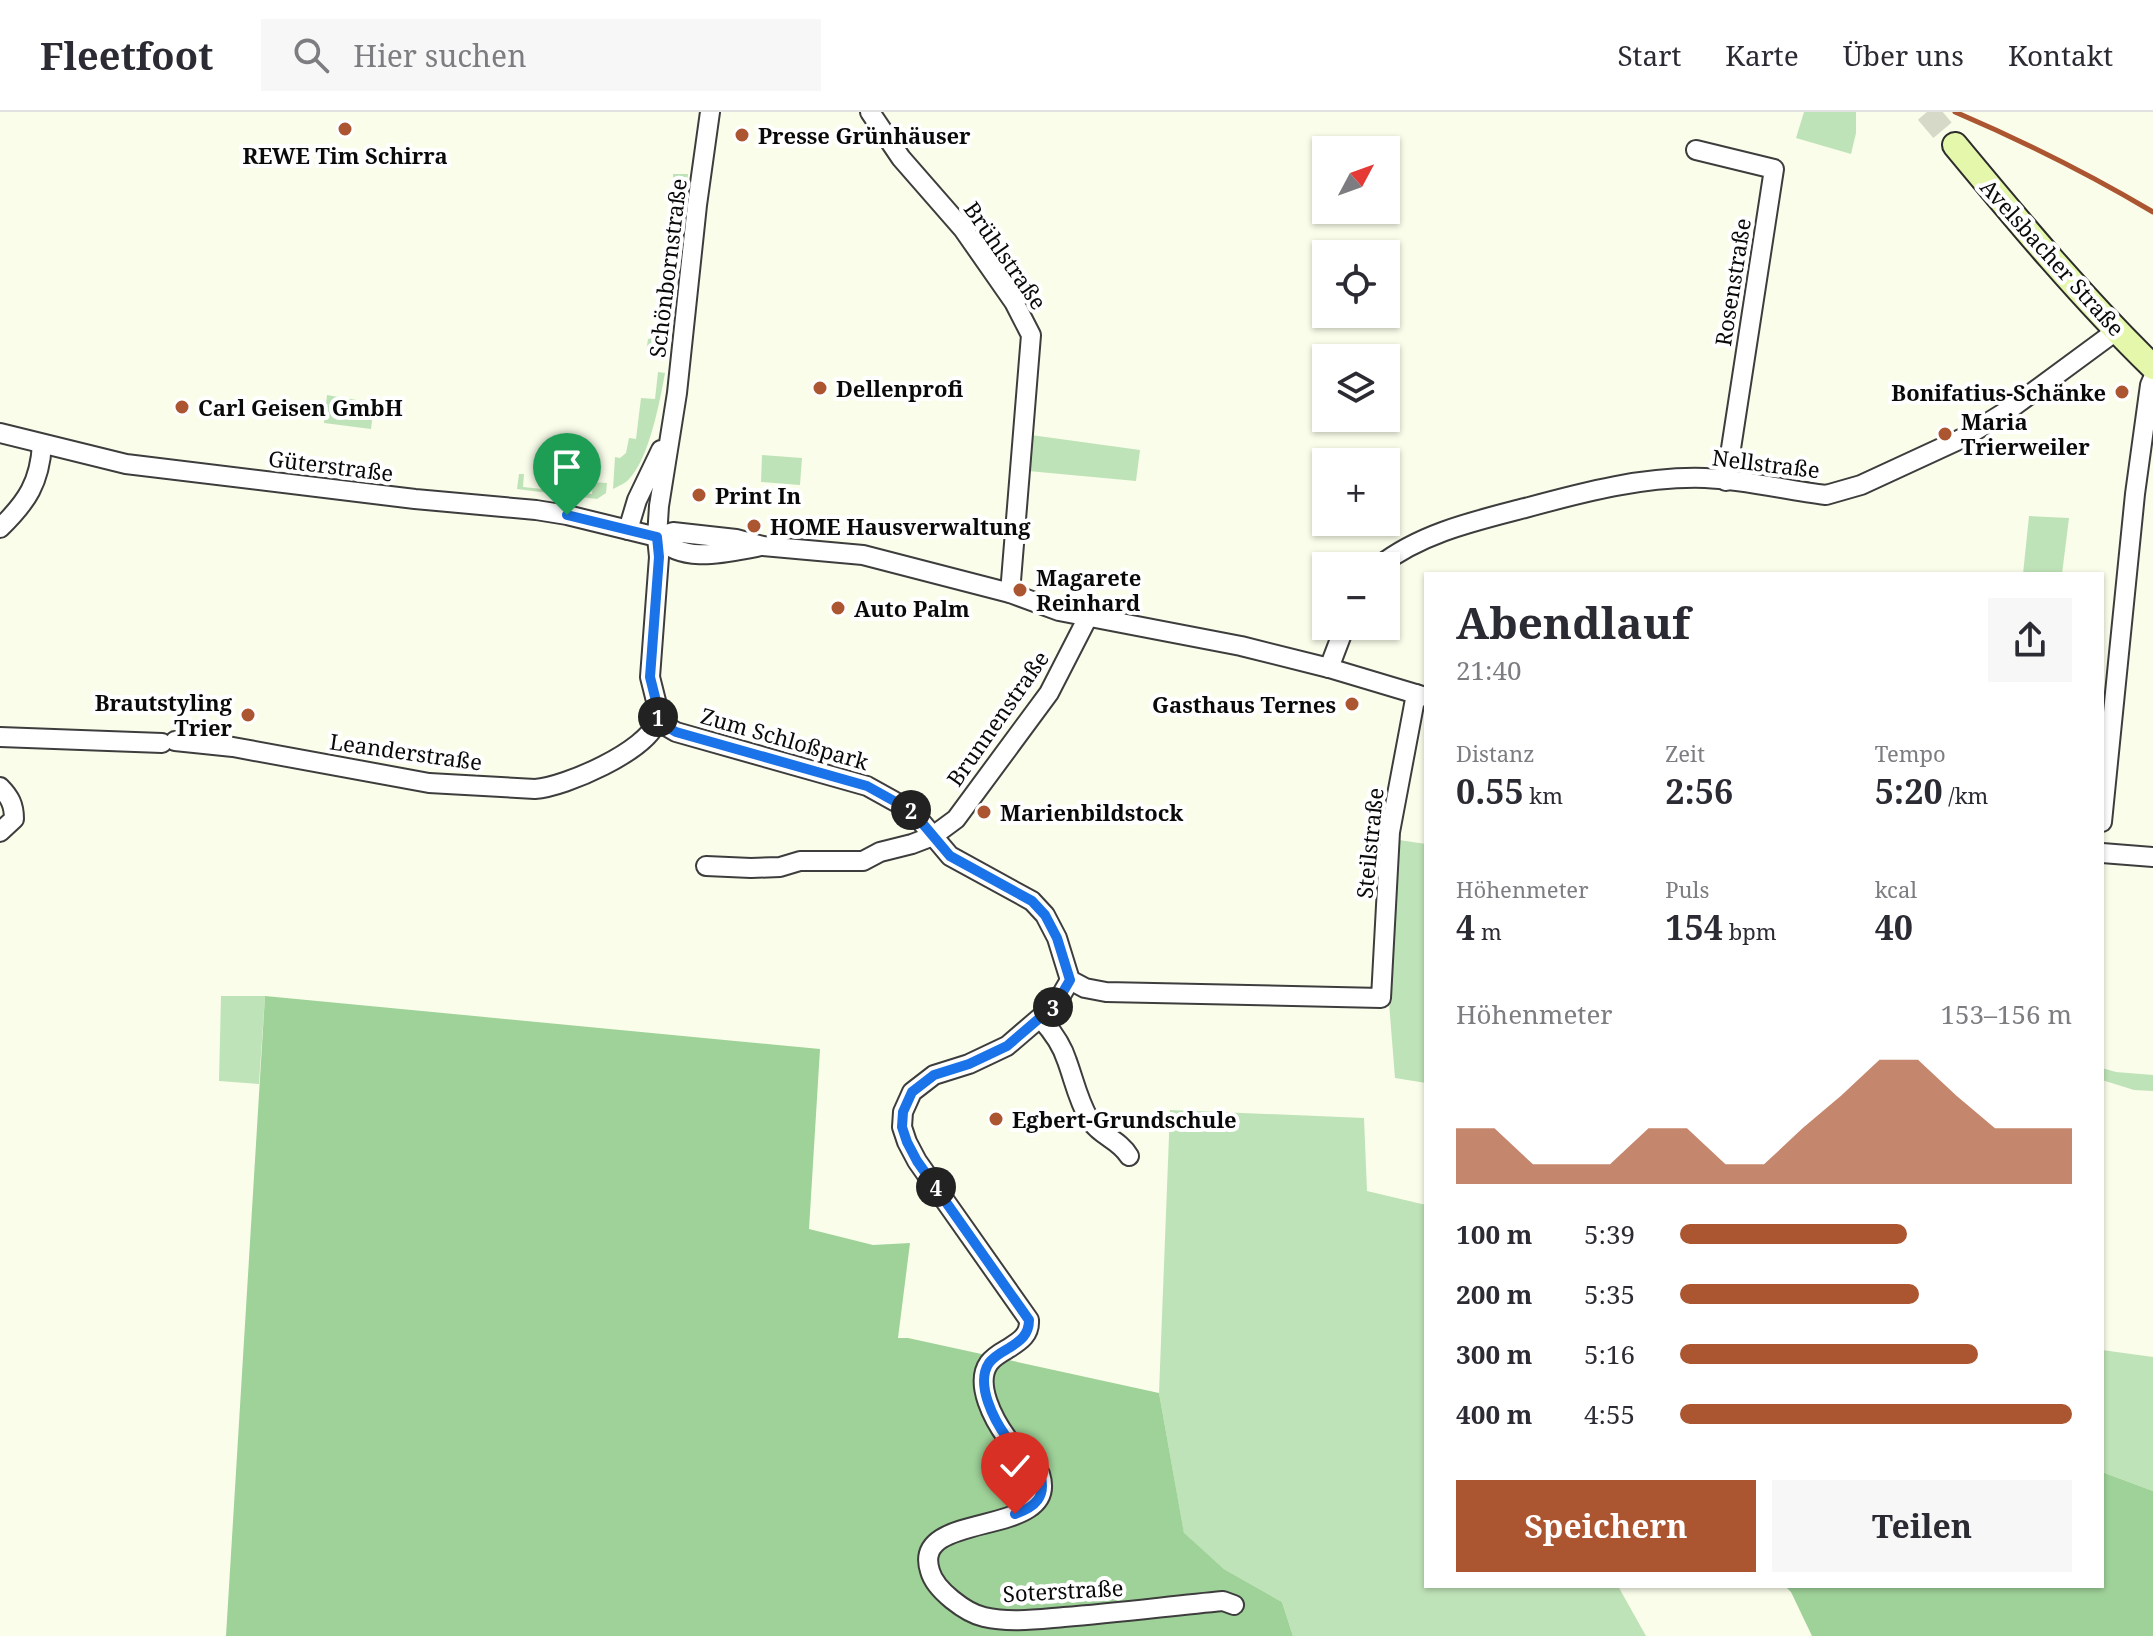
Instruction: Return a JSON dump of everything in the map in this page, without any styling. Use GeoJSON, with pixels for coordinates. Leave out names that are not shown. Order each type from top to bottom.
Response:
{"type":"FeatureCollection","features":[{"type":"Feature","properties":{"kind":"main road","name":"Avelsbacher Straße"},"geometry":{"type":"LineString","coordinates":[[1955,145],[2116,331],[2153,367]]}},
{"type":"Feature","properties":{"kind":"street","name":"Schönbornstraße"},"geometry":{"type":"LineString","coordinates":[[657,537],[710,112]]}},
{"type":"Feature","properties":{"kind":"street","name":"Brühlstraße"},"geometry":{"type":"LineString","coordinates":[[870,112],[901,158],[963,229],[1014,302],[1031,335],[1010,593]]}},
{"type":"Feature","properties":{"kind":"street","name":"Rosenstraße"},"geometry":{"type":"LineString","coordinates":[[1696,150],[1774,169],[1726,481]]}},
{"type":"Feature","properties":{"kind":"street","name":"Nellstraße"},"geometry":{"type":"LineString","coordinates":[[1400,552],[1427,537],[1486,518],[1639,482],[1707,478],[1826,495],[1861,485],[1965,437],[2000,417],[2116,331]]}},
{"type":"Feature","properties":{"kind":"street"},"geometry":{"type":"LineString","coordinates":[[2104,802],[2135,494],[2153,378]]}},
{"type":"Feature","properties":{"kind":"street","name":"Schönbornstraße"},"geometry":{"type":"LineString","coordinates":[[628,530],[637,500],[671,430]]}},
{"type":"Feature","properties":{"kind":"street","name":"Güterstraße"},"geometry":{"type":"LineString","coordinates":[[0,433],[126,464],[415,499],[536,510],[657,537],[666,533],[683,533],[736,539],[763,546],[863,555],[1010,593],[1059,611],[1241,646],[1421,696]]}},
{"type":"Feature","properties":{"kind":"street"},"geometry":{"type":"LineString","coordinates":[[0,528],[23,505],[35,483],[42,444]]}},
{"type":"Feature","properties":{"kind":"street"},"geometry":{"type":"LineString","coordinates":[[657,537],[659,557],[650,677],[659,713],[657,721]]}},
{"type":"Feature","properties":{"kind":"street","name":"Brunnenstraße"},"geometry":{"type":"LineString","coordinates":[[933,836],[956,819],[1049,693],[1088,617]]}},
{"type":"Feature","properties":{"kind":"street"},"geometry":{"type":"LineString","coordinates":[[1329,668],[1340,640]]}},
{"type":"Feature","properties":{"kind":"street","name":"Steilstraße"},"geometry":{"type":"LineString","coordinates":[[1070,980],[1085,988],[1106,992],[1381,998],[1390,832],[1421,696]]}},
{"type":"Feature","properties":{"kind":"street","name":"Leanderstraße"},"geometry":{"type":"LineString","coordinates":[[0,737],[233,747],[429,783],[535,789],[584,776],[648,736],[657,721]]}},
{"type":"Feature","properties":{"kind":"street","name":"Zum Schloßpark"},"geometry":{"type":"LineString","coordinates":[[657,721],[676,732],[867,786],[912,811],[950,856],[1032,901],[1045,915],[1057,938],[1070,980]]}},
{"type":"Feature","properties":{"kind":"street"},"geometry":{"type":"LineString","coordinates":[[0,787],[10,797],[14,819],[0,832]]}},
{"type":"Feature","properties":{"kind":"street"},"geometry":{"type":"LineString","coordinates":[[706,866],[751,868],[780,867],[800,861],[863,861],[880,852],[933,836]]}},
{"type":"Feature","properties":{"kind":"street"},"geometry":{"type":"LineString","coordinates":[[2104,853],[2153,857]]}},
{"type":"Feature","properties":{"kind":"street","name":"Soterstraße"},"geometry":{"type":"LineString","coordinates":[[1070,980],[1056,1004],[1019,1037],[992,1054],[928,1078],[912,1092],[903,1112],[903,1135],[917,1161],[1029,1320],[1028,1332],[1020,1341],[995,1356],[988,1365],[984,1388],[999,1426],[1040,1474],[1043,1482],[1040,1498],[1034,1506],[946,1536],[933,1544],[927,1557],[930,1573],[937,1586],[949,1597],[983,1617],[1015,1620],[1223,1601],[1234,1605]]}},
{"type":"Feature","properties":{"kind":"street"},"geometry":{"type":"LineString","coordinates":[[1041,1019],[1062,1049],[1090,1120],[1106,1137],[1124,1147],[1129,1156]]}},
{"type":"Feature","properties":{"kind":"green space"},"geometry":{"type":"Polygon","coordinates":[[[1804,112],[1856,112],[1856,133],[1851,154],[1796,138],[1804,112]]]}},
{"type":"Feature","properties":{"kind":"green space"},"geometry":{"type":"Polygon","coordinates":[[[673,174],[688,174],[683,213],[673,215],[673,174]]]}},
{"type":"Feature","properties":{"kind":"green space"},"geometry":{"type":"Polygon","coordinates":[[[660,324],[670,325],[667,351],[646,353],[648,339],[660,337],[660,324]]]}},
{"type":"Feature","properties":{"kind":"green space"},"geometry":{"type":"Polygon","coordinates":[[[658,372],[665,373],[648,444],[629,479],[613,489],[615,457],[620,458],[626,453],[629,438],[636,439],[641,398],[655,399],[658,372]]]}},
{"type":"Feature","properties":{"kind":"green space"},"geometry":{"type":"Polygon","coordinates":[[[327,395],[374,403],[371,429],[324,423],[327,395]]]}},
{"type":"Feature","properties":{"kind":"green space"},"geometry":{"type":"Polygon","coordinates":[[[1031,435],[1140,450],[1136,481],[1028,471],[1031,435]]]}},
{"type":"Feature","properties":{"kind":"green space"},"geometry":{"type":"Polygon","coordinates":[[[762,455],[802,458],[800,485],[761,482],[762,455]]]}},
{"type":"Feature","properties":{"kind":"green space"},"geometry":{"type":"Polygon","coordinates":[[[519,474],[524,474],[523,487],[592,494],[593,482],[607,483],[606,493],[597,499],[517,489],[519,474]]]}},
{"type":"Feature","properties":{"kind":"green space"},"geometry":{"type":"Polygon","coordinates":[[[2029,516],[2069,518],[2062,572],[2023,572],[2029,516]]]}},
{"type":"Feature","properties":{"kind":"green space"},"geometry":{"type":"Polygon","coordinates":[[[1399,840],[1424,844],[1424,1083],[1395,1078],[1388,990],[1399,840]]]}},
{"type":"Feature","properties":{"kind":"green space"},"geometry":{"type":"Polygon","coordinates":[[[221,996],[265,996],[259,1084],[219,1081],[221,996]]]}},
{"type":"Feature","properties":{"kind":"green space"},"geometry":{"type":"Polygon","coordinates":[[[265,996],[820,1049],[809,1229],[873,1245],[910,1243],[898,1338],[1159,1393],[1184,1533],[1224,1569],[1282,1602],[1293,1636],[226,1636],[265,996]]]}},
{"type":"Feature","properties":{"kind":"green space"},"geometry":{"type":"Polygon","coordinates":[[[2104,1069],[2153,1075],[2153,1091],[2134,1090],[2104,1081],[2104,1069]]]}},
{"type":"Feature","properties":{"kind":"green space"},"geometry":{"type":"Polygon","coordinates":[[[1170,1110],[1364,1118],[1367,1191],[1424,1205],[1424,1588],[1619,1588],[1646,1636],[1293,1636],[1282,1602],[1224,1569],[1184,1534],[1159,1393],[1170,1110]]]}},
{"type":"Feature","properties":{"kind":"green space"},"geometry":{"type":"Polygon","coordinates":[[[2104,1350],[2153,1357],[2153,1491],[2104,1473],[2104,1350]]]}},
{"type":"Feature","properties":{"kind":"green space"},"geometry":{"type":"Polygon","coordinates":[[[2104,1473],[2153,1491],[2153,1636],[1812,1636],[1787,1588],[2104,1588],[2104,1473]]]}},
{"type":"Feature","properties":{"kind":"tunnel"},"geometry":{"type":"LineString","coordinates":[[1927,112],[1955,145]]}},
{"type":"Feature","properties":{"kind":"railway"},"geometry":{"type":"LineString","coordinates":[[1955,112],[2056,159],[2153,212]]}},
{"type":"Feature","properties":{"kind":"place","name":"REWE Tim Schirra"},"geometry":{"type":"Point","coordinates":[345,129]}},
{"type":"Feature","properties":{"kind":"place","name":"Presse Grünhäuser"},"geometry":{"type":"Point","coordinates":[742,135]}},
{"type":"Feature","properties":{"kind":"place","name":"Dellenprofi"},"geometry":{"type":"Point","coordinates":[820,388]}},
{"type":"Feature","properties":{"kind":"place","name":"Bonifatius-Schänke"},"geometry":{"type":"Point","coordinates":[2122,392]}},
{"type":"Feature","properties":{"kind":"place","name":"Carl Geisen GmbH"},"geometry":{"type":"Point","coordinates":[182,407]}},
{"type":"Feature","properties":{"kind":"place","name":"Maria Trierweiler"},"geometry":{"type":"Point","coordinates":[1945,434]}},
{"type":"Feature","properties":{"kind":"place","name":"Print In"},"geometry":{"type":"Point","coordinates":[699,495]}},
{"type":"Feature","properties":{"kind":"place","name":"HOME Hausverwaltung"},"geometry":{"type":"Point","coordinates":[754,526]}},
{"type":"Feature","properties":{"kind":"place","name":"Magarete Reinhard"},"geometry":{"type":"Point","coordinates":[1020,590]}},
{"type":"Feature","properties":{"kind":"place","name":"Auto Palm"},"geometry":{"type":"Point","coordinates":[838,608]}},
{"type":"Feature","properties":{"kind":"place","name":"Gasthaus Ternes"},"geometry":{"type":"Point","coordinates":[1352,704]}},
{"type":"Feature","properties":{"kind":"place","name":"Brautstyling Trier"},"geometry":{"type":"Point","coordinates":[248,715]}},
{"type":"Feature","properties":{"kind":"place","name":"Marienbildstock"},"geometry":{"type":"Point","coordinates":[984,812]}},
{"type":"Feature","properties":{"kind":"place","name":"Egbert-Grundschule"},"geometry":{"type":"Point","coordinates":[996,1119]}},
{"type":"Feature","properties":{"kind":"route"},"geometry":{"type":"LineString","coordinates":[[567,515],[657,537],[660,553],[650,677],[659,713],[657,721],[676,732],[867,786],[889,796],[912,811],[950,856],[1032,901],[1045,915],[1057,938],[1070,980],[1056,1004],[1007,1046],[969,1064],[928,1078],[912,1092],[902,1120],[903,1135],[917,1161],[1029,1320],[1028,1332],[1020,1341],[995,1356],[984,1375],[984,1388],[999,1426],[1040,1474],[1043,1482],[1040,1498],[1034,1506],[1015,1514]]}}]}
